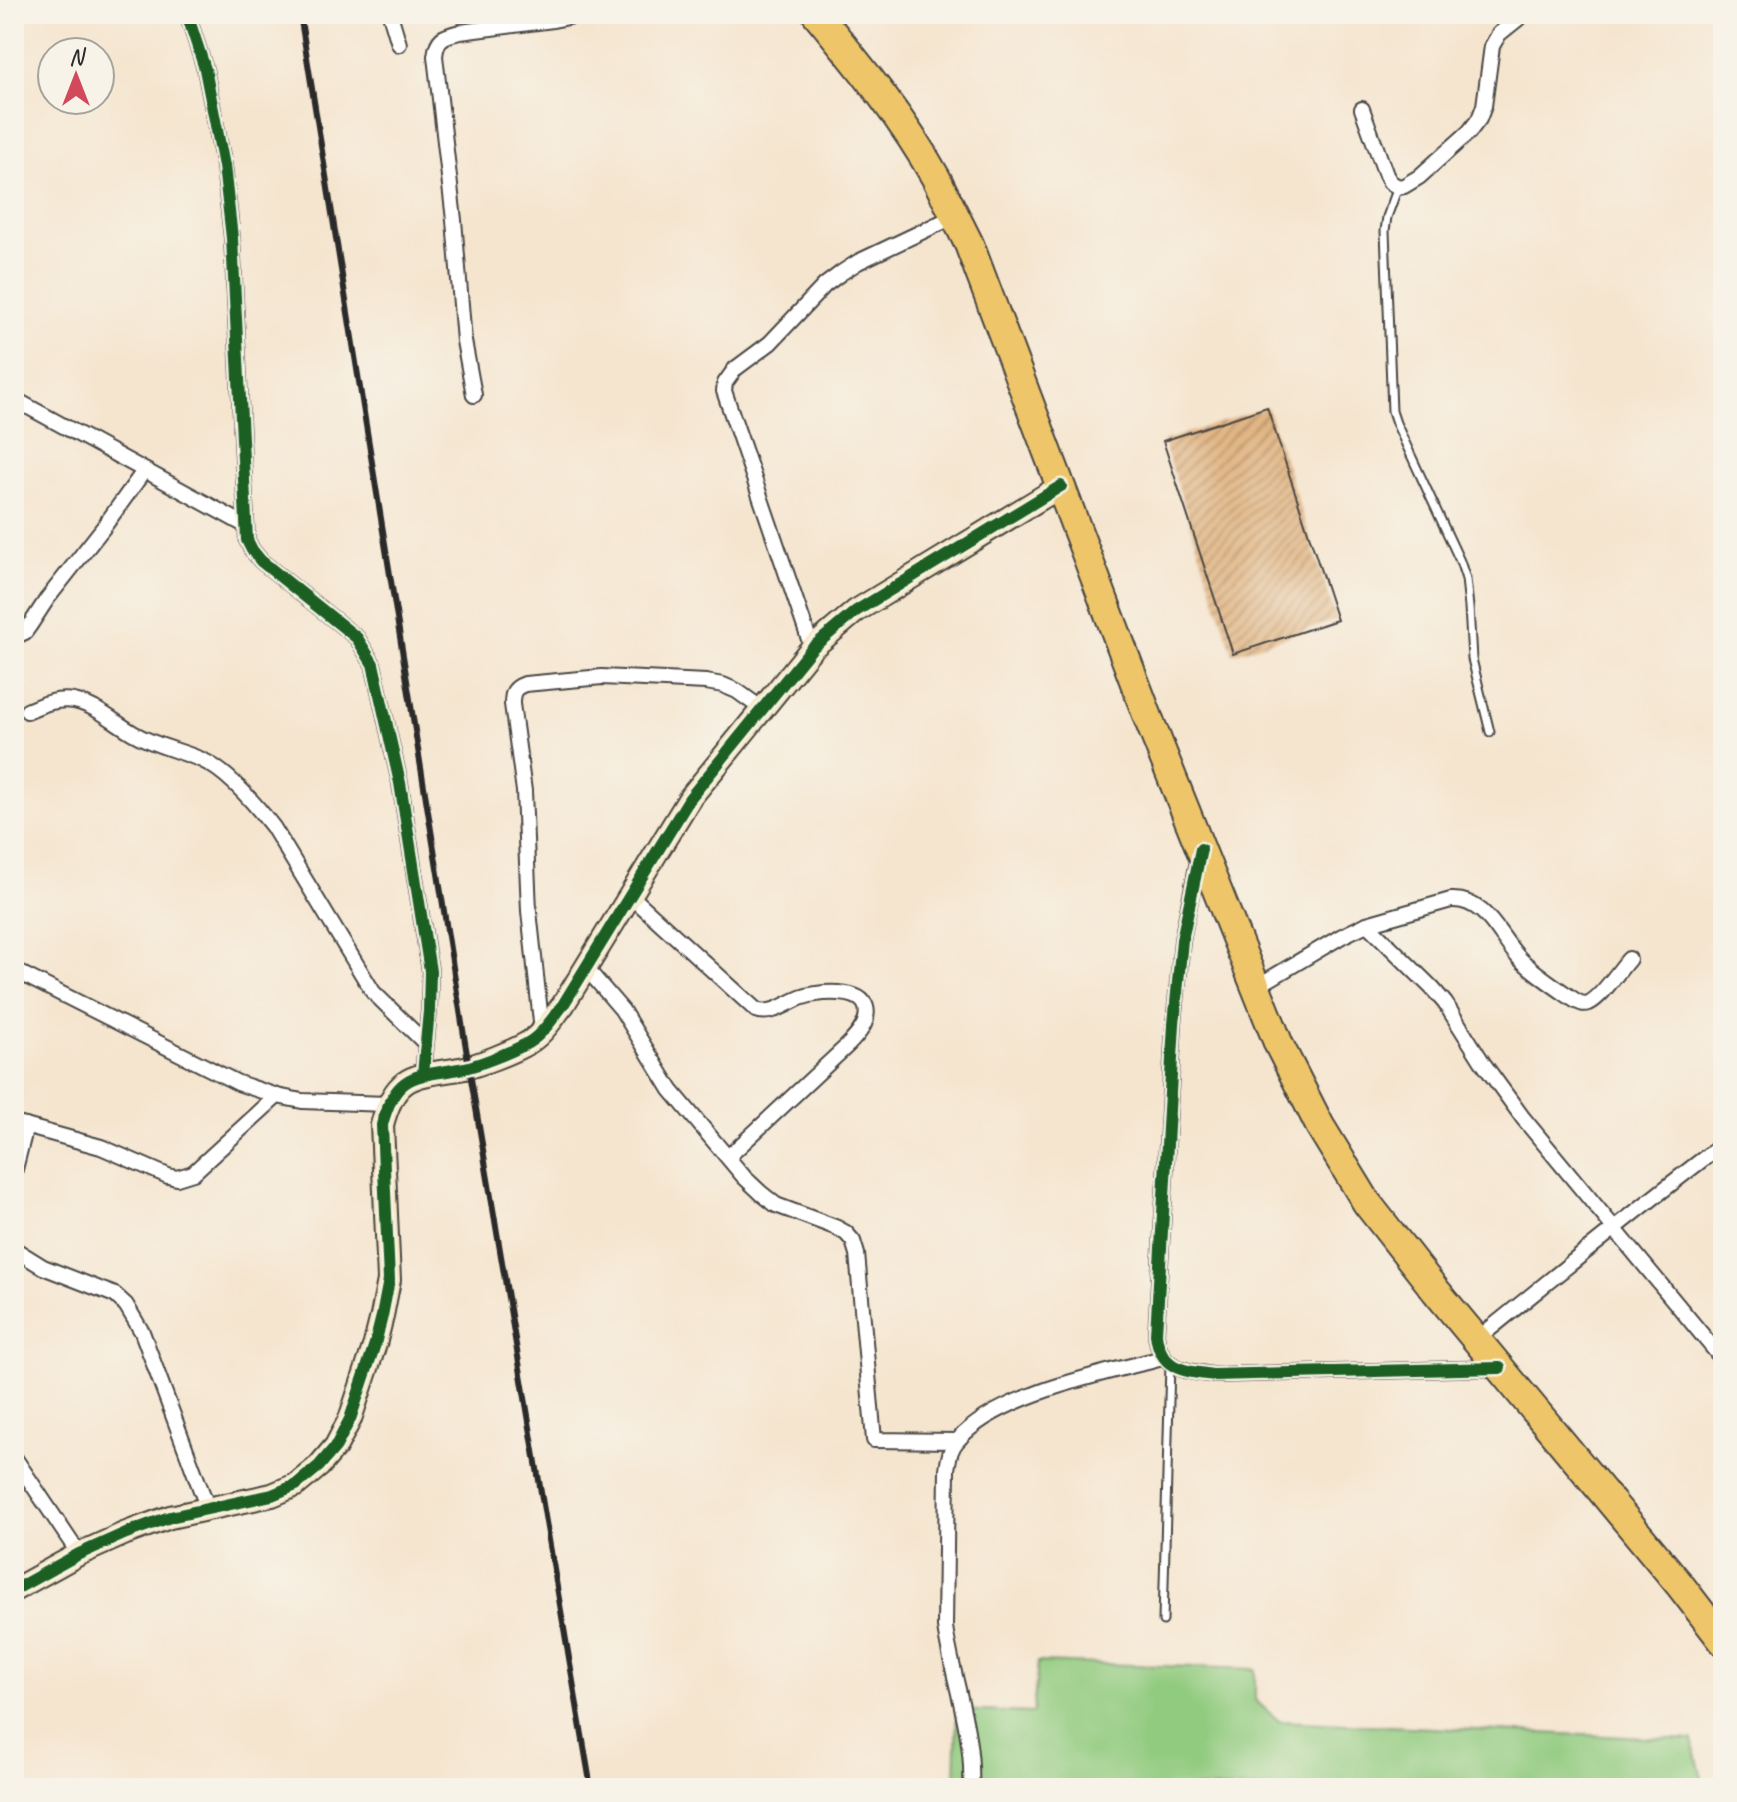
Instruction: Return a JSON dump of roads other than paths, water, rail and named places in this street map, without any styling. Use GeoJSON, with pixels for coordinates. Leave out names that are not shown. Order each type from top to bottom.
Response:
{"type":"FeatureCollection","features":[{"type":"Feature","properties":{"kind":"highway"},"geometry":{"type":"LineString","coordinates":[[817,14],[858,63],[896,116],[935,177],[969,244],[1149,720],[1279,1045],[1320,1126],[1367,1203],[1723,1641]]}},
{"type":"Feature","properties":{"kind":"street"},"geometry":{"type":"LineString","coordinates":[[187,14],[205,69],[224,166],[232,238],[247,540],[261,561],[357,638],[373,664],[400,783],[430,971],[423,1074]]}},
{"type":"Feature","properties":{"kind":"street"},"geometry":{"type":"LineString","coordinates":[[390,14],[399,44]]}},
{"type":"Feature","properties":{"kind":"street"},"geometry":{"type":"LineString","coordinates":[[474,395],[464,341],[436,45],[445,36],[460,32],[584,14]]}},
{"type":"Feature","properties":{"kind":"street"},"geometry":{"type":"LineString","coordinates":[[1362,109],[1386,175],[1398,187],[1404,186],[1419,177],[1479,119],[1484,106],[1492,46],[1499,34],[1524,14]]}},
{"type":"Feature","properties":{"kind":"street"},"geometry":{"type":"LineString","coordinates":[[812,648],[724,391],[725,383],[735,369],[770,343],[825,285],[841,273],[955,216]]}},
{"type":"Feature","properties":{"kind":"street"},"geometry":{"type":"LineString","coordinates":[[14,399],[245,525]]}},
{"type":"Feature","properties":{"kind":"street"},"geometry":{"type":"LineString","coordinates":[[14,637],[25,632],[144,471]]}},
{"type":"Feature","properties":{"kind":"street"},"geometry":{"type":"LineString","coordinates":[[14,1590],[79,1554],[126,1533],[170,1517],[272,1495],[296,1485],[319,1466],[336,1446],[350,1419],[382,1316],[389,1280],[382,1125],[387,1104],[397,1088],[415,1076],[469,1067],[525,1045],[542,1031],[563,1005],[690,798],[812,648],[856,611],[1061,486]]}},
{"type":"Feature","properties":{"kind":"street"},"geometry":{"type":"LineString","coordinates":[[542,1031],[529,911],[524,791],[512,704],[516,687],[592,677],[706,682],[737,691],[762,709]]}},
{"type":"Feature","properties":{"kind":"street"},"geometry":{"type":"LineString","coordinates":[[27,711],[47,702],[62,700],[83,704],[155,744],[212,765],[257,807],[273,827],[373,992],[425,1043]]}},
{"type":"Feature","properties":{"kind":"street"},"geometry":{"type":"LineString","coordinates":[[1166,1361],[1157,1346],[1156,1334],[1174,1024],[1184,928],[1201,849]]}},
{"type":"Feature","properties":{"kind":"street"},"geometry":{"type":"LineString","coordinates":[[630,895],[756,1010],[772,1011],[815,994],[854,995],[865,1006],[867,1015],[863,1026],[848,1045],[728,1157]]}},
{"type":"Feature","properties":{"kind":"street"},"geometry":{"type":"LineString","coordinates":[[1256,987],[1367,924],[1451,900],[1469,902],[1487,916],[1520,959],[1582,1003],[1595,998],[1629,959]]}},
{"type":"Feature","properties":{"kind":"street"},"geometry":{"type":"LineString","coordinates":[[1367,924],[1445,1003],[1523,1118],[1723,1360]]}},
{"type":"Feature","properties":{"kind":"street"},"geometry":{"type":"LineString","coordinates":[[586,968],[622,1010],[671,1090],[761,1193],[776,1205],[835,1227],[853,1241],[857,1254],[874,1440],[956,1441]]}},
{"type":"Feature","properties":{"kind":"street"},"geometry":{"type":"LineString","coordinates":[[14,970],[238,1083],[302,1101],[387,1104]]}},
{"type":"Feature","properties":{"kind":"street"},"geometry":{"type":"LineString","coordinates":[[14,1173],[20,1124],[101,1147],[177,1178],[193,1173],[277,1096]]}},
{"type":"Feature","properties":{"kind":"street"},"geometry":{"type":"LineString","coordinates":[[1476,1340],[1676,1178],[1723,1144]]}},
{"type":"Feature","properties":{"kind":"street"},"geometry":{"type":"LineString","coordinates":[[14,1249],[43,1267],[115,1295],[126,1305],[142,1332],[208,1509]]}},
{"type":"Feature","properties":{"kind":"street"},"geometry":{"type":"LineString","coordinates":[[971,1788],[968,1728],[945,1627],[947,1469],[956,1441],[973,1426],[997,1411],[1059,1386],[1166,1361],[1194,1372],[1214,1375],[1500,1368]]}},
{"type":"Feature","properties":{"kind":"street"},"geometry":{"type":"LineString","coordinates":[[14,1457],[79,1554]]}},
{"type":"Feature","properties":{"kind":"lane"},"geometry":{"type":"LineString","coordinates":[[1398,187],[1385,231],[1392,411],[1466,579],[1472,659],[1490,732]]}},
{"type":"Feature","properties":{"kind":"lane"},"geometry":{"type":"LineString","coordinates":[[1163,1621],[1166,1361]]}},
{"type":"Feature","properties":{"kind":"railway"},"geometry":{"type":"LineString","coordinates":[[300,14],[469,1067],[591,1788]]}}]}
